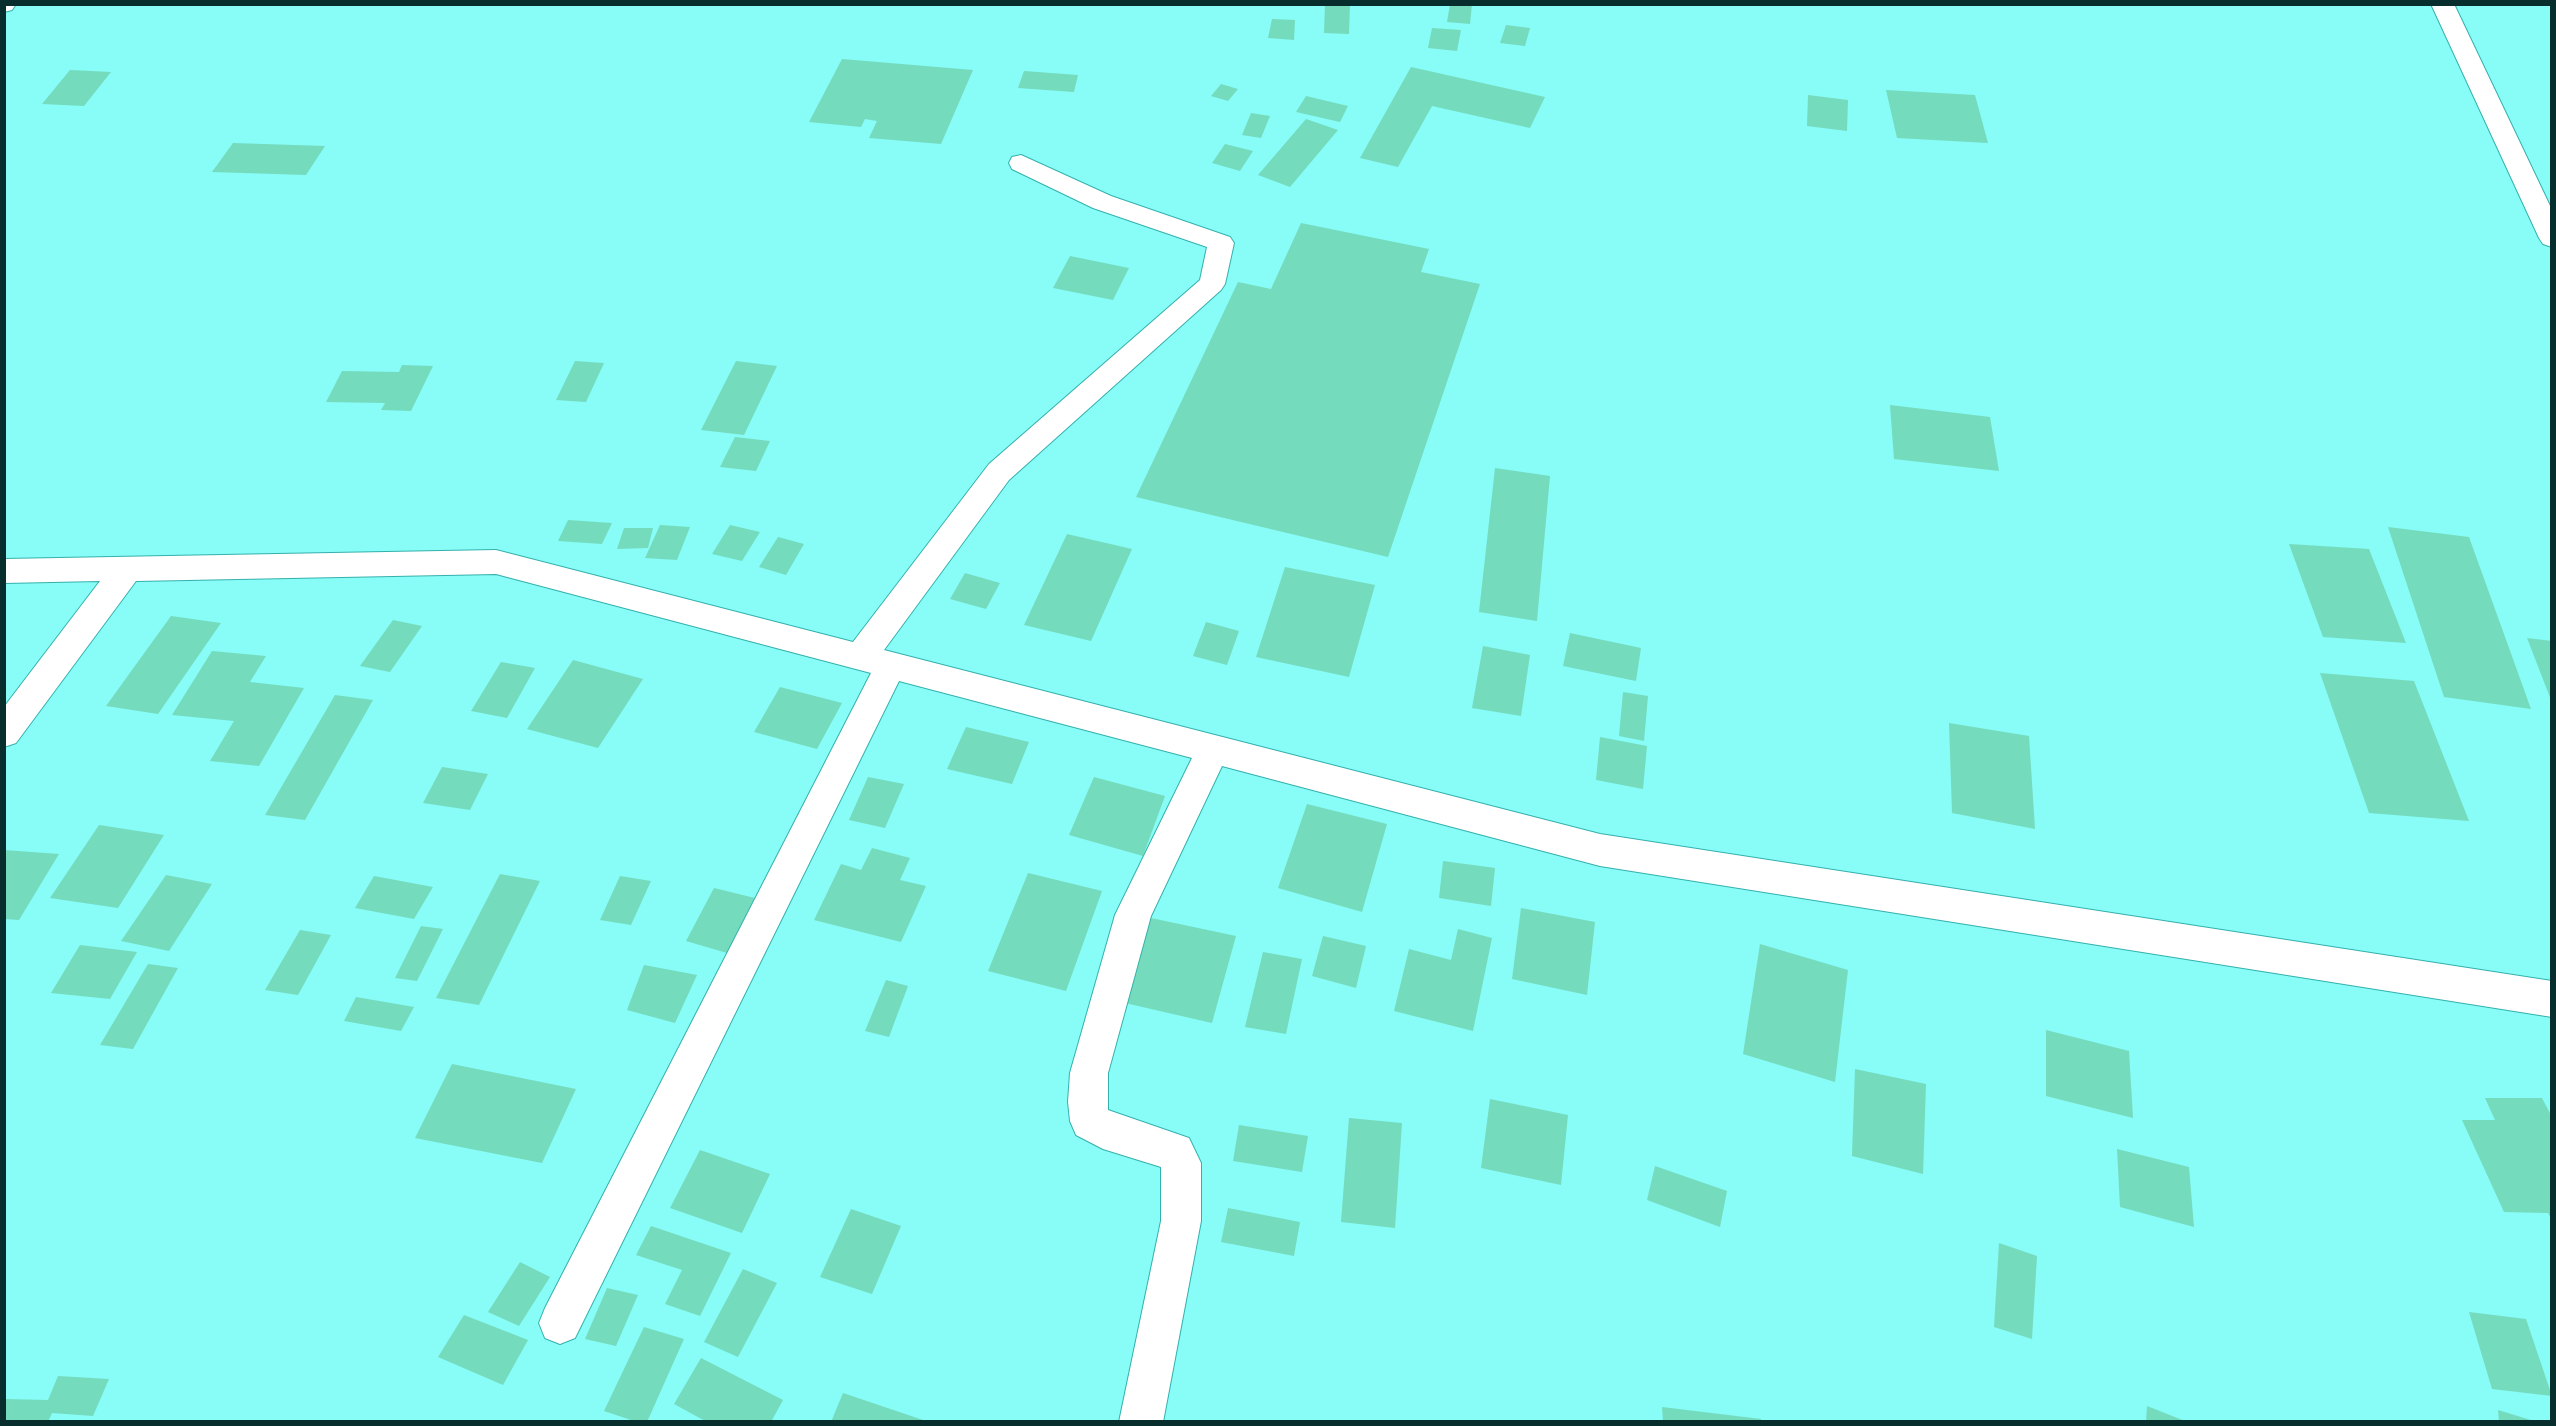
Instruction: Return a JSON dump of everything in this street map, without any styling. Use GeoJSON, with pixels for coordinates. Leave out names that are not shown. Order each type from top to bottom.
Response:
{"type":"FeatureCollection","features":[{"type":"Feature","properties":{"kind":"street"},"geometry":{"type":"LineString","coordinates":[[2442,4],[2552,238]]}},
{"type":"Feature","properties":{"kind":"street"},"geometry":{"type":"LineString","coordinates":[[560,1323],[875,661],[999,472],[1212,284],[1221,243],[1102,202],[1021,163]]}},
{"type":"Feature","properties":{"kind":"street"},"geometry":{"type":"LineString","coordinates":[[4,571],[496,562],[1600,850],[2552,999]]}},
{"type":"Feature","properties":{"kind":"street"},"geometry":{"type":"LineString","coordinates":[[4,733],[127,569]]}},
{"type":"Feature","properties":{"kind":"street"},"geometry":{"type":"LineString","coordinates":[[1141,1422],[1181,1221],[1181,1163],[1175,1152],[1103,1129],[1090,1121],[1087,1102],[1089,1073],[1133,915],[1213,749]]}},
{"type":"Feature","properties":{"kind":"building"},"geometry":{"type":"Polygon","coordinates":[[[1325,4],[1350,4],[1349,34],[1324,33],[1325,4]]]}},
{"type":"Feature","properties":{"kind":"building"},"geometry":{"type":"Polygon","coordinates":[[[1450,4],[1472,4],[1470,24],[1447,22],[1450,4]]]}},
{"type":"Feature","properties":{"kind":"building"},"geometry":{"type":"Polygon","coordinates":[[[1272,19],[1295,20],[1294,40],[1268,38],[1272,19]]]}},
{"type":"Feature","properties":{"kind":"building"},"geometry":{"type":"Polygon","coordinates":[[[1506,25],[1530,28],[1525,46],[1500,43],[1506,25]]]}},
{"type":"Feature","properties":{"kind":"building"},"geometry":{"type":"Polygon","coordinates":[[[1432,28],[1461,30],[1457,51],[1428,48],[1432,28]]]}},
{"type":"Feature","properties":{"kind":"building"},"geometry":{"type":"Polygon","coordinates":[[[842,59],[973,70],[941,144],[869,138],[877,121],[865,119],[861,127],[809,122],[842,59]]]}},
{"type":"Feature","properties":{"kind":"building"},"geometry":{"type":"Polygon","coordinates":[[[1411,67],[1545,97],[1530,128],[1432,106],[1398,167],[1360,158],[1411,67]]]}},
{"type":"Feature","properties":{"kind":"building"},"geometry":{"type":"Polygon","coordinates":[[[70,70],[111,72],[84,106],[42,104],[70,70]]]}},
{"type":"Feature","properties":{"kind":"building"},"geometry":{"type":"Polygon","coordinates":[[[1024,71],[1078,75],[1074,92],[1018,88],[1024,71]]]}},
{"type":"Feature","properties":{"kind":"building"},"geometry":{"type":"Polygon","coordinates":[[[1221,84],[1238,89],[1228,101],[1211,96],[1221,84]]]}},
{"type":"Feature","properties":{"kind":"building"},"geometry":{"type":"Polygon","coordinates":[[[1886,90],[1975,95],[1988,143],[1897,138],[1886,90]]]}},
{"type":"Feature","properties":{"kind":"building"},"geometry":{"type":"Polygon","coordinates":[[[1808,95],[1848,100],[1847,131],[1807,126],[1808,95]]]}},
{"type":"Feature","properties":{"kind":"building"},"geometry":{"type":"Polygon","coordinates":[[[1306,96],[1348,106],[1340,122],[1296,112],[1306,96]]]}},
{"type":"Feature","properties":{"kind":"building"},"geometry":{"type":"Polygon","coordinates":[[[1251,113],[1270,116],[1261,138],[1242,135],[1251,113]]]}},
{"type":"Feature","properties":{"kind":"building"},"geometry":{"type":"Polygon","coordinates":[[[1306,119],[1338,130],[1290,187],[1258,175],[1306,119]]]}},
{"type":"Feature","properties":{"kind":"building"},"geometry":{"type":"Polygon","coordinates":[[[233,143],[325,146],[306,175],[212,172],[233,143]]]}},
{"type":"Feature","properties":{"kind":"building"},"geometry":{"type":"Polygon","coordinates":[[[1225,144],[1253,151],[1240,171],[1212,163],[1225,144]]]}},
{"type":"Feature","properties":{"kind":"building"},"geometry":{"type":"Polygon","coordinates":[[[1301,223],[1429,249],[1421,272],[1480,284],[1388,557],[1136,497],[1238,282],[1271,289],[1301,223]]]}},
{"type":"Feature","properties":{"kind":"building"},"geometry":{"type":"Polygon","coordinates":[[[1070,256],[1129,268],[1113,300],[1053,288],[1070,256]]]}},
{"type":"Feature","properties":{"kind":"building"},"geometry":{"type":"Polygon","coordinates":[[[575,361],[604,363],[586,402],[556,400],[575,361]]]}},
{"type":"Feature","properties":{"kind":"building"},"geometry":{"type":"Polygon","coordinates":[[[736,361],[777,366],[744,435],[701,430],[736,361]]]}},
{"type":"Feature","properties":{"kind":"building"},"geometry":{"type":"Polygon","coordinates":[[[402,365],[433,366],[411,411],[381,410],[385,403],[326,402],[342,371],[399,372],[402,365]]]}},
{"type":"Feature","properties":{"kind":"building"},"geometry":{"type":"Polygon","coordinates":[[[1890,405],[1990,417],[1999,471],[1894,459],[1890,405]]]}},
{"type":"Feature","properties":{"kind":"building"},"geometry":{"type":"Polygon","coordinates":[[[735,437],[770,441],[756,471],[720,467],[735,437]]]}},
{"type":"Feature","properties":{"kind":"building"},"geometry":{"type":"Polygon","coordinates":[[[1495,468],[1550,476],[1537,621],[1479,612],[1495,468]]]}},
{"type":"Feature","properties":{"kind":"building"},"geometry":{"type":"Polygon","coordinates":[[[568,520],[612,523],[602,544],[558,541],[568,520]]]}},
{"type":"Feature","properties":{"kind":"building"},"geometry":{"type":"Polygon","coordinates":[[[660,525],[690,527],[677,560],[645,558],[660,525]]]}},
{"type":"Feature","properties":{"kind":"building"},"geometry":{"type":"Polygon","coordinates":[[[730,525],[760,532],[742,561],[712,554],[730,525]]]}},
{"type":"Feature","properties":{"kind":"building"},"geometry":{"type":"Polygon","coordinates":[[[2388,527],[2469,537],[2531,709],[2444,697],[2388,527]]]}},
{"type":"Feature","properties":{"kind":"building"},"geometry":{"type":"Polygon","coordinates":[[[624,528],[653,528],[648,548],[617,549],[624,528]]]}},
{"type":"Feature","properties":{"kind":"building"},"geometry":{"type":"Polygon","coordinates":[[[1067,534],[1132,549],[1091,641],[1024,625],[1067,534]]]}},
{"type":"Feature","properties":{"kind":"building"},"geometry":{"type":"Polygon","coordinates":[[[778,537],[804,544],[786,575],[759,567],[778,537]]]}},
{"type":"Feature","properties":{"kind":"building"},"geometry":{"type":"Polygon","coordinates":[[[2289,544],[2369,549],[2406,643],[2323,637],[2289,544]]]}},
{"type":"Feature","properties":{"kind":"building"},"geometry":{"type":"Polygon","coordinates":[[[1285,567],[1375,585],[1349,677],[1256,657],[1285,567]]]}},
{"type":"Feature","properties":{"kind":"building"},"geometry":{"type":"Polygon","coordinates":[[[965,573],[1000,583],[986,609],[950,599],[965,573]]]}},
{"type":"Feature","properties":{"kind":"building"},"geometry":{"type":"Polygon","coordinates":[[[171,616],[221,623],[158,714],[106,706],[171,616]]]}},
{"type":"Feature","properties":{"kind":"building"},"geometry":{"type":"Polygon","coordinates":[[[393,620],[422,626],[390,672],[360,666],[393,620]]]}},
{"type":"Feature","properties":{"kind":"building"},"geometry":{"type":"Polygon","coordinates":[[[1206,622],[1239,631],[1227,665],[1193,656],[1206,622]]]}},
{"type":"Feature","properties":{"kind":"building"},"geometry":{"type":"Polygon","coordinates":[[[1570,633],[1641,648],[1636,681],[1563,666],[1570,633]]]}},
{"type":"Feature","properties":{"kind":"building"},"geometry":{"type":"Polygon","coordinates":[[[2527,638],[2552,641],[2552,700],[2551,700],[2527,638]]]}},
{"type":"Feature","properties":{"kind":"building"},"geometry":{"type":"Polygon","coordinates":[[[1483,646],[1530,655],[1521,716],[1472,708],[1483,646]]]}},
{"type":"Feature","properties":{"kind":"building"},"geometry":{"type":"Polygon","coordinates":[[[212,651],[266,656],[250,682],[304,688],[259,766],[210,761],[234,721],[172,715],[212,651]]]}},
{"type":"Feature","properties":{"kind":"building"},"geometry":{"type":"Polygon","coordinates":[[[573,660],[643,679],[598,748],[527,729],[573,660]]]}},
{"type":"Feature","properties":{"kind":"building"},"geometry":{"type":"Polygon","coordinates":[[[501,662],[535,668],[507,718],[471,711],[501,662]]]}},
{"type":"Feature","properties":{"kind":"building"},"geometry":{"type":"Polygon","coordinates":[[[2320,673],[2414,681],[2469,821],[2369,813],[2320,673]]]}},
{"type":"Feature","properties":{"kind":"building"},"geometry":{"type":"Polygon","coordinates":[[[780,687],[842,703],[817,749],[754,732],[780,687]]]}},
{"type":"Feature","properties":{"kind":"building"},"geometry":{"type":"Polygon","coordinates":[[[1623,692],[1648,696],[1644,741],[1619,736],[1623,692]]]}},
{"type":"Feature","properties":{"kind":"building"},"geometry":{"type":"Polygon","coordinates":[[[335,695],[373,700],[305,820],[265,815],[335,695]]]}},
{"type":"Feature","properties":{"kind":"building"},"geometry":{"type":"Polygon","coordinates":[[[1949,723],[2029,736],[2035,829],[1952,813],[1949,723]]]}},
{"type":"Feature","properties":{"kind":"building"},"geometry":{"type":"Polygon","coordinates":[[[966,727],[1029,742],[1012,784],[947,769],[966,727]]]}},
{"type":"Feature","properties":{"kind":"building"},"geometry":{"type":"Polygon","coordinates":[[[1600,737],[1647,746],[1643,789],[1596,780],[1600,737]]]}},
{"type":"Feature","properties":{"kind":"building"},"geometry":{"type":"Polygon","coordinates":[[[442,767],[488,774],[470,810],[423,803],[442,767]]]}},
{"type":"Feature","properties":{"kind":"building"},"geometry":{"type":"Polygon","coordinates":[[[868,777],[904,784],[885,828],[849,820],[868,777]]]}},
{"type":"Feature","properties":{"kind":"building"},"geometry":{"type":"Polygon","coordinates":[[[1094,777],[1165,796],[1143,856],[1069,835],[1094,777]]]}},
{"type":"Feature","properties":{"kind":"building"},"geometry":{"type":"Polygon","coordinates":[[[1307,804],[1387,824],[1362,912],[1278,888],[1307,804]]]}},
{"type":"Feature","properties":{"kind":"building"},"geometry":{"type":"Polygon","coordinates":[[[99,825],[164,835],[118,908],[50,898],[99,825]]]}},
{"type":"Feature","properties":{"kind":"building"},"geometry":{"type":"Polygon","coordinates":[[[872,848],[910,858],[900,880],[926,886],[901,942],[814,920],[841,864],[861,870],[872,848]]]}},
{"type":"Feature","properties":{"kind":"building"},"geometry":{"type":"Polygon","coordinates":[[[4,850],[59,854],[19,920],[4,919],[4,850]]]}},
{"type":"Feature","properties":{"kind":"building"},"geometry":{"type":"Polygon","coordinates":[[[1443,861],[1495,868],[1491,906],[1439,898],[1443,861]]]}},
{"type":"Feature","properties":{"kind":"building"},"geometry":{"type":"Polygon","coordinates":[[[1028,873],[1102,891],[1066,991],[988,971],[1028,873]]]}},
{"type":"Feature","properties":{"kind":"building"},"geometry":{"type":"Polygon","coordinates":[[[500,874],[540,881],[479,1005],[436,998],[500,874]]]}},
{"type":"Feature","properties":{"kind":"building"},"geometry":{"type":"Polygon","coordinates":[[[166,875],[212,884],[169,951],[121,941],[166,875]]]}},
{"type":"Feature","properties":{"kind":"building"},"geometry":{"type":"Polygon","coordinates":[[[374,876],[433,887],[414,919],[355,908],[374,876]]]}},
{"type":"Feature","properties":{"kind":"building"},"geometry":{"type":"Polygon","coordinates":[[[620,876],[651,881],[631,925],[600,920],[620,876]]]}},
{"type":"Feature","properties":{"kind":"building"},"geometry":{"type":"Polygon","coordinates":[[[714,888],[755,898],[727,953],[686,941],[714,888]]]}},
{"type":"Feature","properties":{"kind":"building"},"geometry":{"type":"Polygon","coordinates":[[[1521,908],[1595,922],[1587,995],[1512,979],[1521,908]]]}},
{"type":"Feature","properties":{"kind":"building"},"geometry":{"type":"Polygon","coordinates":[[[1151,918],[1236,936],[1212,1023],[1125,1003],[1151,918]]]}},
{"type":"Feature","properties":{"kind":"building"},"geometry":{"type":"Polygon","coordinates":[[[421,926],[443,929],[417,981],[395,978],[421,926]]]}},
{"type":"Feature","properties":{"kind":"building"},"geometry":{"type":"Polygon","coordinates":[[[1458,929],[1492,938],[1473,1031],[1394,1011],[1409,949],[1451,960],[1458,929]]]}},
{"type":"Feature","properties":{"kind":"building"},"geometry":{"type":"Polygon","coordinates":[[[300,930],[331,935],[298,995],[265,990],[300,930]]]}},
{"type":"Feature","properties":{"kind":"building"},"geometry":{"type":"Polygon","coordinates":[[[1323,936],[1366,946],[1356,988],[1312,976],[1323,936]]]}},
{"type":"Feature","properties":{"kind":"building"},"geometry":{"type":"Polygon","coordinates":[[[1760,944],[1848,970],[1835,1082],[1743,1054],[1760,944]]]}},
{"type":"Feature","properties":{"kind":"building"},"geometry":{"type":"Polygon","coordinates":[[[80,945],[137,952],[110,999],[51,993],[80,945]]]}},
{"type":"Feature","properties":{"kind":"building"},"geometry":{"type":"Polygon","coordinates":[[[1263,952],[1302,959],[1286,1034],[1245,1027],[1263,952]]]}},
{"type":"Feature","properties":{"kind":"building"},"geometry":{"type":"Polygon","coordinates":[[[148,964],[178,968],[133,1049],[100,1045],[148,964]]]}},
{"type":"Feature","properties":{"kind":"building"},"geometry":{"type":"Polygon","coordinates":[[[644,965],[697,975],[675,1023],[627,1010],[644,965]]]}},
{"type":"Feature","properties":{"kind":"building"},"geometry":{"type":"Polygon","coordinates":[[[886,980],[908,986],[889,1037],[865,1031],[886,980]]]}},
{"type":"Feature","properties":{"kind":"building"},"geometry":{"type":"Polygon","coordinates":[[[356,997],[414,1007],[401,1031],[344,1021],[356,997]]]}},
{"type":"Feature","properties":{"kind":"building"},"geometry":{"type":"Polygon","coordinates":[[[2046,1030],[2129,1051],[2133,1118],[2046,1096],[2046,1030]]]}},
{"type":"Feature","properties":{"kind":"building"},"geometry":{"type":"Polygon","coordinates":[[[452,1064],[576,1089],[542,1163],[415,1138],[452,1064]]]}},
{"type":"Feature","properties":{"kind":"building"},"geometry":{"type":"Polygon","coordinates":[[[1855,1069],[1926,1084],[1923,1174],[1852,1156],[1855,1069]]]}},
{"type":"Feature","properties":{"kind":"building"},"geometry":{"type":"Polygon","coordinates":[[[2485,1098],[2542,1098],[2552,1117],[2552,1220],[2548,1213],[2504,1212],[2462,1120],[2495,1120],[2485,1098]]]}},
{"type":"Feature","properties":{"kind":"building"},"geometry":{"type":"Polygon","coordinates":[[[1490,1099],[1568,1115],[1561,1185],[1481,1168],[1490,1099]]]}},
{"type":"Feature","properties":{"kind":"building"},"geometry":{"type":"Polygon","coordinates":[[[1349,1118],[1402,1123],[1395,1228],[1341,1222],[1349,1118]]]}},
{"type":"Feature","properties":{"kind":"building"},"geometry":{"type":"Polygon","coordinates":[[[1239,1125],[1308,1136],[1302,1172],[1233,1161],[1239,1125]]]}},
{"type":"Feature","properties":{"kind":"building"},"geometry":{"type":"Polygon","coordinates":[[[2117,1149],[2189,1167],[2194,1227],[2120,1207],[2117,1149]]]}},
{"type":"Feature","properties":{"kind":"building"},"geometry":{"type":"Polygon","coordinates":[[[700,1150],[770,1174],[742,1233],[670,1208],[700,1150]]]}},
{"type":"Feature","properties":{"kind":"building"},"geometry":{"type":"Polygon","coordinates":[[[1655,1166],[1727,1191],[1720,1227],[1647,1200],[1655,1166]]]}},
{"type":"Feature","properties":{"kind":"building"},"geometry":{"type":"Polygon","coordinates":[[[1228,1208],[1300,1222],[1294,1256],[1221,1242],[1228,1208]]]}},
{"type":"Feature","properties":{"kind":"building"},"geometry":{"type":"Polygon","coordinates":[[[851,1209],[901,1226],[872,1294],[820,1277],[851,1209]]]}},
{"type":"Feature","properties":{"kind":"building"},"geometry":{"type":"Polygon","coordinates":[[[651,1226],[731,1253],[700,1316],[665,1304],[682,1270],[636,1255],[651,1226]]]}},
{"type":"Feature","properties":{"kind":"building"},"geometry":{"type":"Polygon","coordinates":[[[1999,1243],[2037,1256],[2032,1339],[1994,1327],[1999,1243]]]}},
{"type":"Feature","properties":{"kind":"building"},"geometry":{"type":"Polygon","coordinates":[[[520,1262],[550,1277],[519,1326],[488,1312],[520,1262]]]}},
{"type":"Feature","properties":{"kind":"building"},"geometry":{"type":"Polygon","coordinates":[[[743,1269],[777,1283],[738,1357],[704,1342],[743,1269]]]}},
{"type":"Feature","properties":{"kind":"building"},"geometry":{"type":"Polygon","coordinates":[[[607,1288],[638,1295],[616,1346],[585,1339],[607,1288]]]}},
{"type":"Feature","properties":{"kind":"building"},"geometry":{"type":"Polygon","coordinates":[[[2469,1312],[2526,1319],[2552,1396],[2492,1389],[2469,1312]]]}},
{"type":"Feature","properties":{"kind":"building"},"geometry":{"type":"Polygon","coordinates":[[[464,1315],[528,1340],[503,1385],[438,1357],[464,1315]]]}},
{"type":"Feature","properties":{"kind":"building"},"geometry":{"type":"Polygon","coordinates":[[[644,1327],[684,1339],[647,1422],[637,1422],[604,1411],[644,1327]]]}},
{"type":"Feature","properties":{"kind":"building"},"geometry":{"type":"Polygon","coordinates":[[[701,1358],[783,1400],[771,1422],[707,1422],[674,1404],[701,1358]]]}},
{"type":"Feature","properties":{"kind":"building"},"geometry":{"type":"Polygon","coordinates":[[[58,1376],[109,1379],[93,1416],[52,1413],[48,1422],[4,1422],[5,1399],[48,1400],[58,1376]]]}},
{"type":"Feature","properties":{"kind":"building"},"geometry":{"type":"Polygon","coordinates":[[[843,1393],[926,1421],[926,1422],[831,1422],[843,1393]]]}},
{"type":"Feature","properties":{"kind":"building"},"geometry":{"type":"Polygon","coordinates":[[[2147,1406],[2185,1421],[2185,1422],[2146,1422],[2147,1406]]]}},
{"type":"Feature","properties":{"kind":"building"},"geometry":{"type":"Polygon","coordinates":[[[1662,1407],[1761,1419],[1761,1422],[1663,1422],[1662,1407]]]}},
{"type":"Feature","properties":{"kind":"building"},"geometry":{"type":"Polygon","coordinates":[[[2498,1410],[2534,1421],[2534,1422],[2499,1422],[2498,1410]]]}}]}
